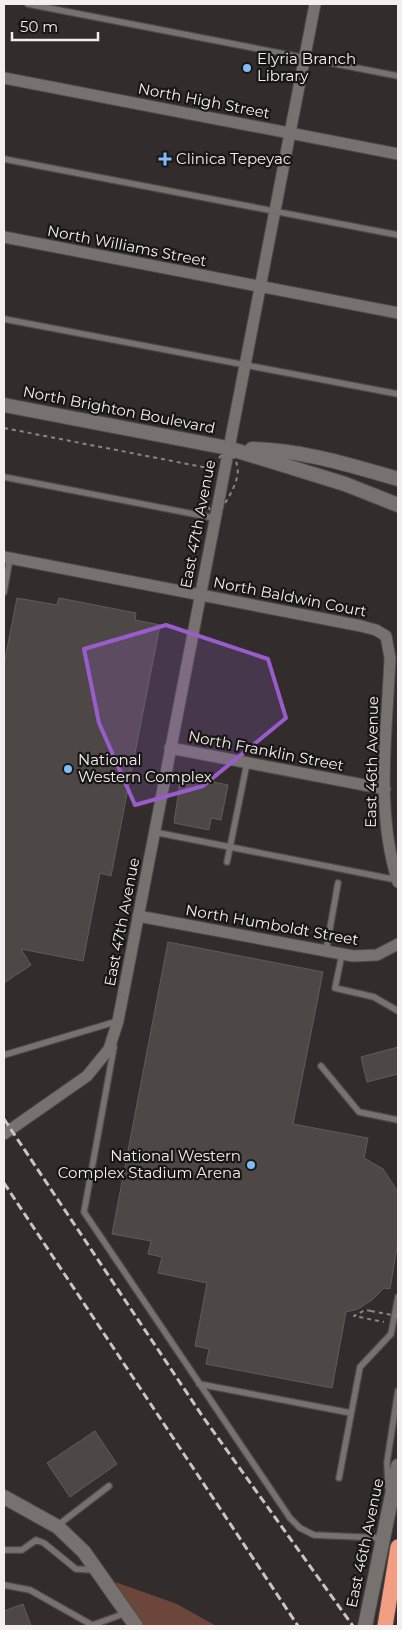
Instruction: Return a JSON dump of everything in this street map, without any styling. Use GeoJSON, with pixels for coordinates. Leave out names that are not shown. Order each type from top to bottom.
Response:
{"type":"FeatureCollection","features":[{"type":"Feature","properties":{"kind":"highway"},"geometry":{"type":"LineString","coordinates":[[385,1626],[398,1547]]}},
{"type":"Feature","properties":{"kind":"main road","name":"North Brighton Boulevard"},"geometry":{"type":"LineString","coordinates":[[4,405],[228,448],[345,484],[398,504]]}},
{"type":"Feature","properties":{"kind":"main road","name":"North Brighton Boulevard"},"geometry":{"type":"LineString","coordinates":[[228,448],[291,453],[345,464],[398,479]]}},
{"type":"Feature","properties":{"kind":"main road","name":"East 46th Avenue"},"geometry":{"type":"LineString","coordinates":[[365,1626],[398,1466]]}},
{"type":"Feature","properties":{"kind":"main road"},"geometry":{"type":"LineString","coordinates":[[4,1497],[56,1526],[84,1552],[136,1626]]}},
{"type":"Feature","properties":{"kind":"street","name":"East 47th Avenue"},"geometry":{"type":"LineString","coordinates":[[4,1134],[87,1076],[109,1049],[118,1021],[314,4]]}},
{"type":"Feature","properties":{"kind":"street","name":"North High Street"},"geometry":{"type":"LineString","coordinates":[[4,78],[398,154]]}},
{"type":"Feature","properties":{"kind":"street","name":"North Williams Street"},"geometry":{"type":"LineString","coordinates":[[4,237],[260,287]]}},
{"type":"Feature","properties":{"kind":"street"},"geometry":{"type":"LineString","coordinates":[[260,287],[398,313]]}},
{"type":"Feature","properties":{"kind":"street","name":"North Baldwin Court"},"geometry":{"type":"LineString","coordinates":[[7,557],[369,628],[382,634],[388,641]]}},
{"type":"Feature","properties":{"kind":"street","name":"East 46th Avenue"},"geometry":{"type":"LineString","coordinates":[[388,641],[390,658],[385,789],[387,837],[398,881]]}},
{"type":"Feature","properties":{"kind":"street","name":"North Franklin Street"},"geometry":{"type":"LineString","coordinates":[[170,748],[385,789]]}},
{"type":"Feature","properties":{"kind":"street","name":"North Humboldt Street"},"geometry":{"type":"LineString","coordinates":[[138,916],[326,952],[369,957],[382,953],[398,944]]}},
{"type":"Feature","properties":{"kind":"lane"},"geometry":{"type":"LineString","coordinates":[[28,4],[398,76]]}},
{"type":"Feature","properties":{"kind":"lane"},"geometry":{"type":"LineString","coordinates":[[4,159],[398,235]]}},
{"type":"Feature","properties":{"kind":"lane"},"geometry":{"type":"LineString","coordinates":[[4,319],[398,394]]}},
{"type":"Feature","properties":{"kind":"lane"},"geometry":{"type":"LineString","coordinates":[[4,477],[214,518]]}},
{"type":"Feature","properties":{"kind":"lane"},"geometry":{"type":"LineString","coordinates":[[4,592],[7,557]]}},
{"type":"Feature","properties":{"kind":"lane"},"geometry":{"type":"LineString","coordinates":[[227,862],[247,763]]}},
{"type":"Feature","properties":{"kind":"lane"},"geometry":{"type":"LineString","coordinates":[[154,832],[398,881]]}},
{"type":"Feature","properties":{"kind":"lane"},"geometry":{"type":"LineString","coordinates":[[326,952],[338,884]]}},
{"type":"Feature","properties":{"kind":"lane"},"geometry":{"type":"LineString","coordinates":[[342,954],[335,988],[374,997],[398,1011]]}},
{"type":"Feature","properties":{"kind":"lane"},"geometry":{"type":"LineString","coordinates":[[4,1056],[118,1021],[84,1212],[290,1518],[300,1528],[314,1535],[383,1538]]}},
{"type":"Feature","properties":{"kind":"lane"},"geometry":{"type":"LineString","coordinates":[[321,1066],[359,1112],[398,1120]]}},
{"type":"Feature","properties":{"kind":"lane"},"geometry":{"type":"LineString","coordinates":[[339,1478],[360,1367],[391,1334],[398,1298]]}},
{"type":"Feature","properties":{"kind":"lane"},"geometry":{"type":"LineString","coordinates":[[199,1384],[351,1413]]}},
{"type":"Feature","properties":{"kind":"lane"},"geometry":{"type":"LineString","coordinates":[[389,1510],[387,1462],[398,1390]]}},
{"type":"Feature","properties":{"kind":"lane"},"geometry":{"type":"LineString","coordinates":[[56,1526],[109,1486]]}},
{"type":"Feature","properties":{"kind":"lane"},"geometry":{"type":"LineString","coordinates":[[4,1550],[22,1550],[36,1540],[44,1543],[76,1569],[99,1571]]}},
{"type":"Feature","properties":{"kind":"lane"},"geometry":{"type":"LineString","coordinates":[[4,1585],[30,1590],[90,1626],[128,1613]]}},
{"type":"Feature","properties":{"kind":"path"},"geometry":{"type":"LineString","coordinates":[[4,428],[210,468],[209,476]]}},
{"type":"Feature","properties":{"kind":"path"},"geometry":{"type":"LineString","coordinates":[[235,482],[238,473]]}},
{"type":"Feature","properties":{"kind":"path"},"geometry":{"type":"LineString","coordinates":[[393,1324],[354,1316],[365,1310],[398,1316]]}},
{"type":"Feature","properties":{"kind":"highlighted area"},"geometry":{"type":"Polygon","coordinates":[[[166,625],[268,659],[286,718],[203,786],[135,805],[99,723],[84,649],[166,625]]]}},
{"type":"Feature","properties":{"kind":"shaded area"},"geometry":{"type":"Polygon","coordinates":[[[115,1582],[177,1604],[216,1626],[142,1626],[115,1582]]]}},
{"type":"Feature","properties":{"kind":"building","name":"National Western Complex"},"geometry":{"type":"Polygon","coordinates":[[[17,598],[57,605],[59,598],[136,613],[135,620],[160,625],[111,876],[100,873],[83,961],[21,949],[31,965],[4,983],[4,664],[17,598]]]}},
{"type":"Feature","properties":{"kind":"building"},"geometry":{"type":"Polygon","coordinates":[[[181,775],[228,785],[221,820],[211,818],[209,830],[174,823],[181,775]]]}},
{"type":"Feature","properties":{"kind":"building","name":"National Western Complex Stadium Arena"},"geometry":{"type":"Polygon","coordinates":[[[168,942],[323,972],[293,1124],[368,1138],[364,1158],[383,1169],[398,1192],[398,1241],[390,1289],[384,1288],[372,1300],[358,1309],[346,1312],[332,1388],[206,1364],[209,1349],[195,1346],[207,1283],[158,1273],[162,1257],[148,1254],[151,1241],[112,1234],[168,942]]]}},
{"type":"Feature","properties":{"kind":"building"},"geometry":{"type":"Polygon","coordinates":[[[398,1047],[398,1074],[367,1082],[361,1057],[398,1047]]]}},
{"type":"Feature","properties":{"kind":"building"},"geometry":{"type":"Polygon","coordinates":[[[95,1431],[117,1464],[70,1497],[47,1463],[95,1431]]]}},
{"type":"Feature","properties":{"kind":"building"},"geometry":{"type":"Polygon","coordinates":[[[23,1604],[31,1626],[4,1626],[4,1611],[23,1604]]]}},
{"type":"Feature","properties":{"kind":"railway"},"geometry":{"type":"LineString","coordinates":[[4,1119],[203,1417],[353,1626]]}},
{"type":"Feature","properties":{"kind":"railway"},"geometry":{"type":"LineString","coordinates":[[4,1183],[298,1626]]}},
{"type":"Feature","properties":{"kind":"place","name":"Elyria Branch Library"},"geometry":{"type":"Point","coordinates":[247,68]}},
{"type":"Feature","properties":{"kind":"place","name":"Clinica Tepeyac"},"geometry":{"type":"Point","coordinates":[165,159]}},
{"type":"Feature","properties":{"kind":"place","name":"National Western Complex"},"geometry":{"type":"Point","coordinates":[68,769]}},
{"type":"Feature","properties":{"kind":"place","name":"National Western Complex Stadium Arena"},"geometry":{"type":"Point","coordinates":[251,1165]}}]}
